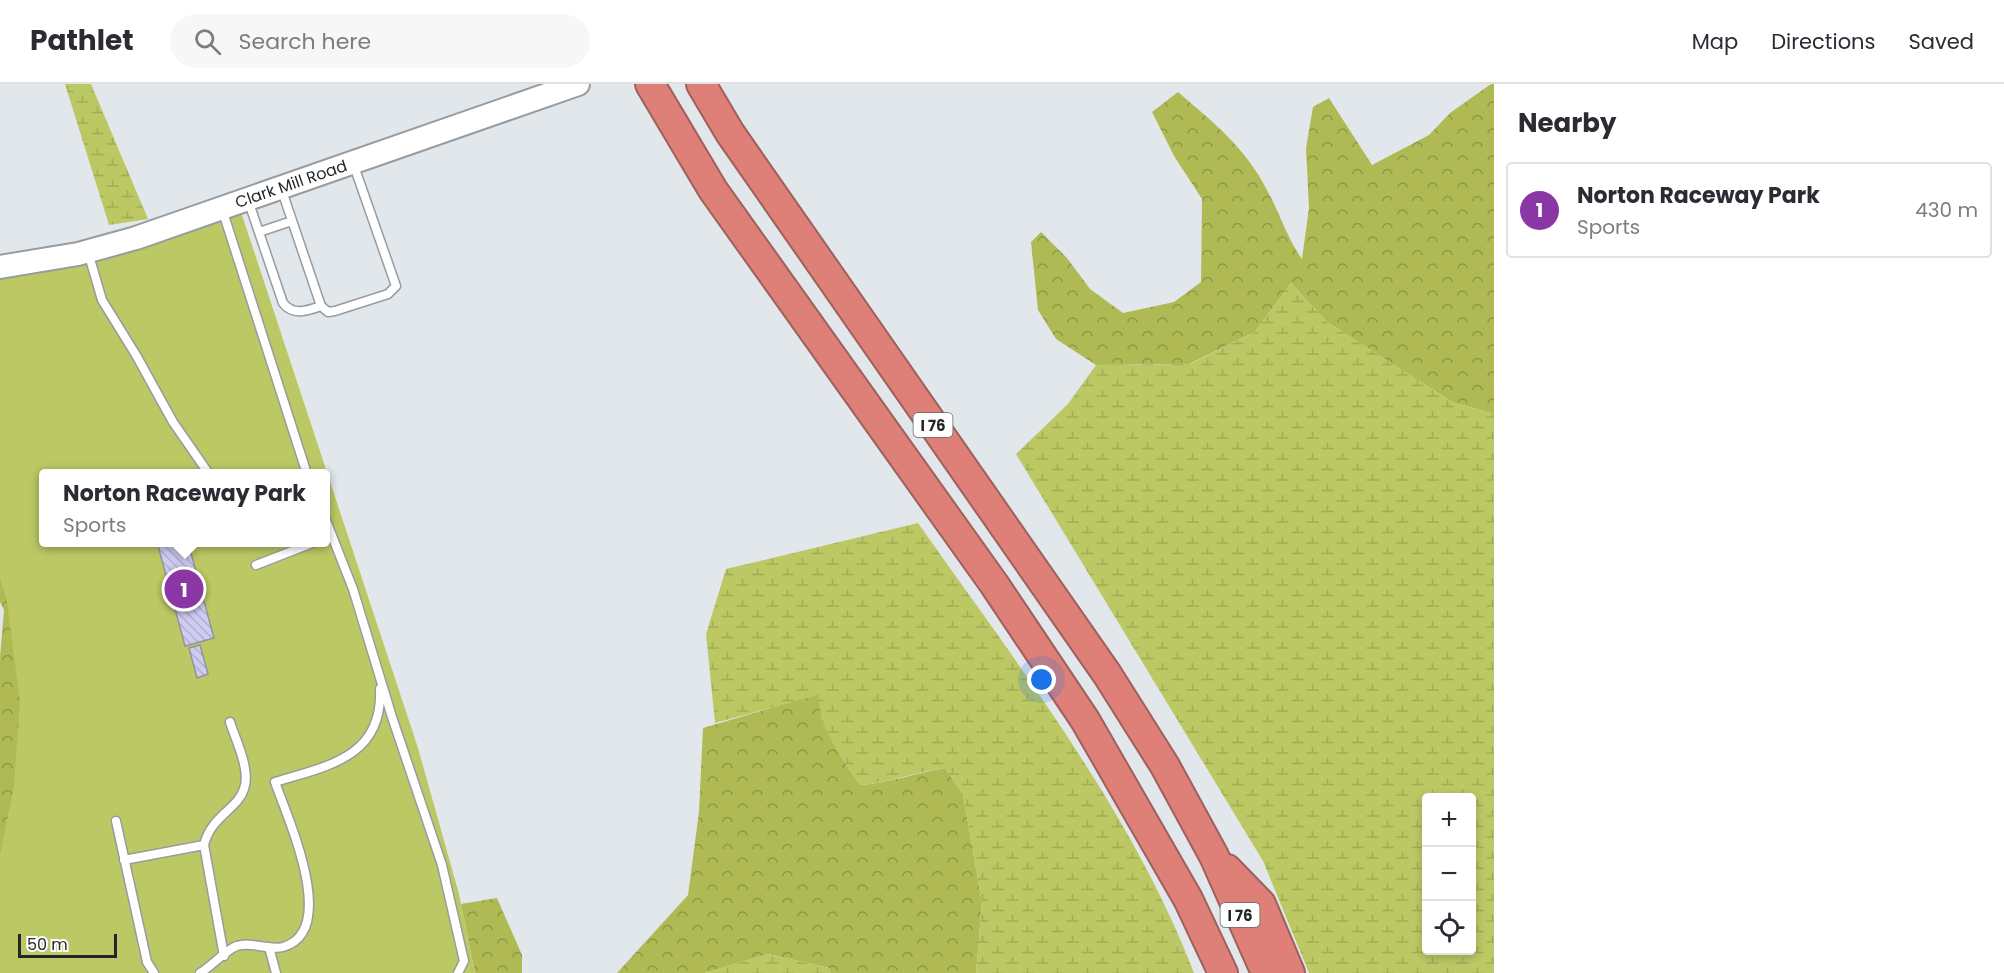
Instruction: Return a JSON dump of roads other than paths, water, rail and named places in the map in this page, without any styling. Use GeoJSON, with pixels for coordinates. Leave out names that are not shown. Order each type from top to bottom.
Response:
{"type":"FeatureCollection","features":[{"type":"Feature","properties":{"kind":"highway","name":"I 76"},"geometry":{"type":"LineString","coordinates":[[650,84],[713,190],[994,584],[1085,720],[1162,852],[1223,973]]}},
{"type":"Feature","properties":{"kind":"highway","name":"I 76"},"geometry":{"type":"LineString","coordinates":[[701,84],[730,133],[1107,674],[1165,766],[1214,856],[1266,973]]}},
{"type":"Feature","properties":{"kind":"highway"},"geometry":{"type":"LineString","coordinates":[[1214,856],[1261,904],[1290,973]]}},
{"type":"Feature","properties":{"kind":"highway"},"geometry":{"type":"LineString","coordinates":[[1204,933],[1216,973]]}},
{"type":"Feature","properties":{"kind":"street","name":"Clark Mill Road"},"geometry":{"type":"LineString","coordinates":[[0,267],[88,252],[222,208],[578,84]]}},
{"type":"Feature","properties":{"kind":"lane"},"geometry":{"type":"LineString","coordinates":[[281,187],[321,306],[328,312],[335,311],[388,294],[396,286],[352,162]]}},
{"type":"Feature","properties":{"kind":"lane"},"geometry":{"type":"LineString","coordinates":[[248,199],[283,303],[288,309],[306,312],[321,306]]}},
{"type":"Feature","properties":{"kind":"lane"},"geometry":{"type":"LineString","coordinates":[[222,208],[305,469]]}},
{"type":"Feature","properties":{"kind":"lane"},"geometry":{"type":"LineString","coordinates":[[259,232],[292,221]]}},
{"type":"Feature","properties":{"kind":"lane"},"geometry":{"type":"LineString","coordinates":[[88,252],[102,300],[136,355],[172,422],[205,469]]}},
{"type":"Feature","properties":{"kind":"lane"},"geometry":{"type":"LineString","coordinates":[[330,539],[353,589],[379,676],[442,865],[464,961],[458,973]]}},
{"type":"Feature","properties":{"kind":"lane"},"geometry":{"type":"LineString","coordinates":[[256,565],[304,547]]}},
{"type":"Feature","properties":{"kind":"lane"},"geometry":{"type":"LineString","coordinates":[[200,973],[224,956],[227,950],[240,945],[283,947],[301,935],[307,926],[309,901],[300,852],[275,783],[339,761],[357,750],[369,737],[377,718],[380,700],[379,676]]}},
{"type":"Feature","properties":{"kind":"lane"},"geometry":{"type":"LineString","coordinates":[[224,956],[204,845],[211,827],[244,790],[245,776],[230,722]]}},
{"type":"Feature","properties":{"kind":"lane"},"geometry":{"type":"LineString","coordinates":[[116,821],[147,962],[154,973]]}},
{"type":"Feature","properties":{"kind":"lane"},"geometry":{"type":"LineString","coordinates":[[124,860],[204,845]]}},
{"type":"Feature","properties":{"kind":"lane"},"geometry":{"type":"LineString","coordinates":[[268,947],[276,973]]}},
{"type":"Feature","properties":{"kind":"place","name":"Norton Raceway Park"},"geometry":{"type":"Point","coordinates":[184,589]}}]}
